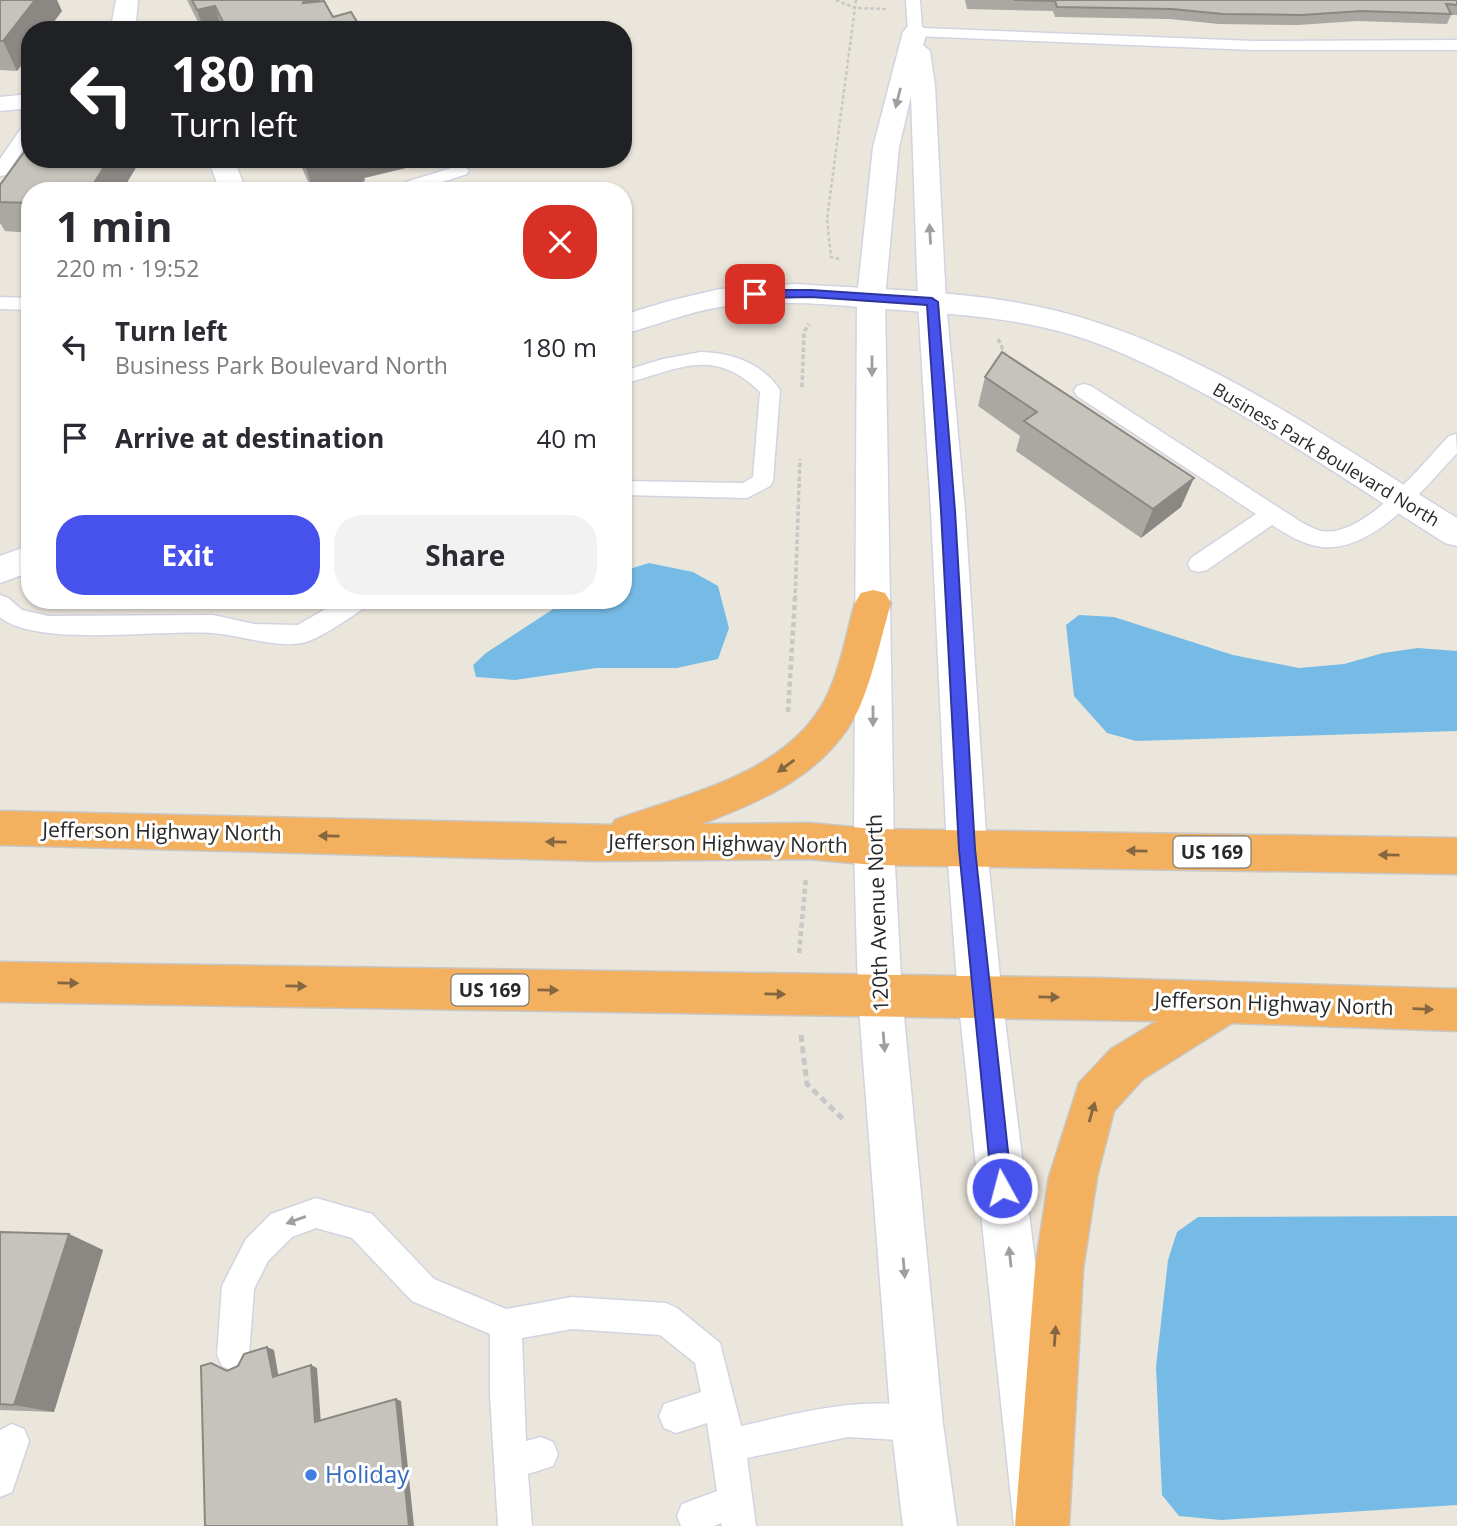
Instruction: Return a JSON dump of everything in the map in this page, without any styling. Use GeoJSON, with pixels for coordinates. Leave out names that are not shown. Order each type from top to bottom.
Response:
{"type":"FeatureCollection","features":[{"type":"Feature","properties":{"kind":"highway"},"geometry":{"type":"LineString","coordinates":[[598,843],[706,806],[773,775],[802,755],[814,744],[841,708],[873,603]]}},
{"type":"Feature","properties":{"kind":"highway","name":"Jefferson Highway North"},"geometry":{"type":"LineString","coordinates":[[0,828],[598,843],[809,841],[874,847],[1457,856]]}},
{"type":"Feature","properties":{"kind":"highway","name":"Jefferson Highway North"},"geometry":{"type":"LineString","coordinates":[[0,982],[980,996],[1457,1010]]}},
{"type":"Feature","properties":{"kind":"highway"},"geometry":{"type":"LineString","coordinates":[[1041,1526],[1059,1269],[1073,1177],[1095,1099],[1127,1064],[1227,1002]]}},
{"type":"Feature","properties":{"kind":"street"},"geometry":{"type":"LineString","coordinates":[[124,21],[127,0]]}},
{"type":"Feature","properties":{"kind":"street"},"geometry":{"type":"LineString","coordinates":[[915,32],[923,86],[932,302],[948,511],[967,849],[980,996],[1041,1526]]}},
{"type":"Feature","properties":{"kind":"street","name":"120th Avenue North"},"geometry":{"type":"LineString","coordinates":[[915,32],[886,147],[871,298],[874,847],[880,995],[917,1424],[930,1526]]}},
{"type":"Feature","properties":{"kind":"street"},"geometry":{"type":"LineString","coordinates":[[0,104],[21,102]]}},
{"type":"Feature","properties":{"kind":"street","name":"Business Park Boulevard North"},"geometry":{"type":"LineString","coordinates":[[632,322],[679,307],[755,294],[794,293],[932,302],[999,309],[1051,319],[1115,338],[1256,409],[1457,534]]}},
{"type":"Feature","properties":{"kind":"street"},"geometry":{"type":"LineString","coordinates":[[0,570],[21,562]]}},
{"type":"Feature","properties":{"kind":"lane"},"geometry":{"type":"LineString","coordinates":[[913,0],[915,32],[1139,44],[1369,47],[1457,45]]}},
{"type":"Feature","properties":{"kind":"lane"},"geometry":{"type":"LineString","coordinates":[[0,172],[21,140]]}},
{"type":"Feature","properties":{"kind":"lane"},"geometry":{"type":"LineString","coordinates":[[423,182],[460,170]]}},
{"type":"Feature","properties":{"kind":"lane"},"geometry":{"type":"LineString","coordinates":[[0,303],[21,304]]}},
{"type":"Feature","properties":{"kind":"lane"},"geometry":{"type":"LineString","coordinates":[[632,375],[688,359],[707,357],[734,361],[756,374],[770,390],[763,481],[747,491],[632,488]]}},
{"type":"Feature","properties":{"kind":"lane"},"geometry":{"type":"LineString","coordinates":[[1084,391],[1293,528],[1322,539],[1345,537],[1374,523],[1455,441]]}},
{"type":"Feature","properties":{"kind":"lane"},"geometry":{"type":"LineString","coordinates":[[1199,564],[1272,514]]}},
{"type":"Feature","properties":{"kind":"lane"},"geometry":{"type":"LineString","coordinates":[[0,604],[15,617],[48,625],[213,624],[254,633],[301,634],[344,609]]}},
{"type":"Feature","properties":{"kind":"lane"},"geometry":{"type":"LineString","coordinates":[[233,1355],[238,1286],[257,1250],[282,1226],[316,1213],[361,1225],[424,1290],[506,1325],[572,1313],[666,1319],[709,1354],[728,1445],[737,1513],[694,1516]]}},
{"type":"Feature","properties":{"kind":"lane"},"geometry":{"type":"LineString","coordinates":[[506,1325],[506,1396],[525,1458],[515,1526]]}},
{"type":"Feature","properties":{"kind":"lane"},"geometry":{"type":"LineString","coordinates":[[676,1416],[719,1403]]}},
{"type":"Feature","properties":{"kind":"lane"},"geometry":{"type":"LineString","coordinates":[[728,1445],[849,1420],[917,1424]]}},
{"type":"Feature","properties":{"kind":"lane"},"geometry":{"type":"LineString","coordinates":[[0,1480],[12,1441]]}},
{"type":"Feature","properties":{"kind":"path"},"geometry":{"type":"LineString","coordinates":[[836,0],[855,8]]}},
{"type":"Feature","properties":{"kind":"path"},"geometry":{"type":"LineString","coordinates":[[846,259],[834,260],[831,257],[827,219],[856,0]]}},
{"type":"Feature","properties":{"kind":"water"},"geometry":{"type":"Polygon","coordinates":[[[649,563],[693,572],[718,586],[729,628],[718,659],[677,668],[597,668],[515,680],[476,677],[473,665],[486,653],[553,609],[632,609],[632,568],[649,563]]]}},
{"type":"Feature","properties":{"kind":"water"},"geometry":{"type":"Polygon","coordinates":[[[1079,615],[1114,617],[1233,655],[1299,668],[1344,664],[1383,653],[1418,648],[1457,651],[1457,731],[1136,741],[1107,733],[1074,696],[1066,625],[1079,615]]]}},
{"type":"Feature","properties":{"kind":"water"},"geometry":{"type":"Polygon","coordinates":[[[1457,1216],[1457,1505],[1221,1520],[1179,1516],[1162,1495],[1156,1367],[1168,1260],[1177,1232],[1198,1217],[1457,1216]]]}},
{"type":"Feature","properties":{"kind":"building"},"geometry":{"type":"Polygon","coordinates":[[[0,0],[35,0],[3,41],[0,41],[0,0]]]}},
{"type":"Feature","properties":{"kind":"building"},"geometry":{"type":"Polygon","coordinates":[[[192,0],[304,0],[303,3],[324,1],[333,17],[351,12],[356,21],[222,21],[215,6],[197,10],[192,0]]]}},
{"type":"Feature","properties":{"kind":"building"},"geometry":{"type":"Polygon","coordinates":[[[1014,0],[1457,0],[1457,5],[1446,4],[1451,14],[1361,11],[1302,15],[1057,7],[1055,1],[1014,0]]]}},
{"type":"Feature","properties":{"kind":"building"},"geometry":{"type":"Polygon","coordinates":[[[21,156],[21,168],[103,168],[95,182],[21,182],[21,203],[0,202],[0,185],[21,156]]]}},
{"type":"Feature","properties":{"kind":"building"},"geometry":{"type":"Polygon","coordinates":[[[1002,352],[1194,478],[1153,509],[1024,421],[1037,412],[985,377],[1002,352]]]}},
{"type":"Feature","properties":{"kind":"building"},"geometry":{"type":"Polygon","coordinates":[[[0,1232],[69,1234],[14,1405],[0,1404],[0,1232]]]}},
{"type":"Feature","properties":{"kind":"building","name":"Holiday"},"geometry":{"type":"Polygon","coordinates":[[[267,1347],[273,1377],[311,1365],[315,1422],[396,1399],[409,1526],[205,1526],[201,1366],[211,1363],[227,1371],[238,1366],[244,1354],[267,1347]]]}},
{"type":"Feature","properties":{"kind":"place","name":"Holiday"},"geometry":{"type":"Point","coordinates":[311,1475]}},
{"type":"Feature","properties":{"kind":"route"},"geometry":{"type":"LineString","coordinates":[[755,294],[811,293],[932,302],[948,511],[967,849],[980,996],[1002,1188]]}}]}
